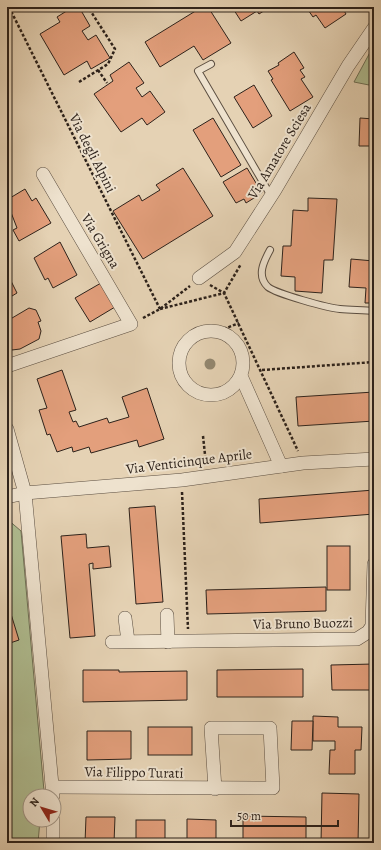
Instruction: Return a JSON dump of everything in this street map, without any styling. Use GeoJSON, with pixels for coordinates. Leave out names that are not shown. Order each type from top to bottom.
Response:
{"type":"FeatureCollection","features":[{"type":"Feature","properties":{"kind":"street","name":"Via Amatore Sciesa"},"geometry":{"type":"LineString","coordinates":[[199,278],[235,252],[272,196],[348,66],[374,28]]}},
{"type":"Feature","properties":{"kind":"street","name":"Via Grigna"},"geometry":{"type":"LineString","coordinates":[[43,174],[131,324]]}},
{"type":"Feature","properties":{"kind":"street"},"geometry":{"type":"LineString","coordinates":[[7,366],[131,324]]}},
{"type":"Feature","properties":{"kind":"street"},"geometry":{"type":"LineString","coordinates":[[219,331],[229,335],[237,342],[242,352],[244,362],[241,376],[230,390],[209,396],[199,393],[190,388],[183,379],[179,369],[179,358],[182,348],[189,340],[203,332],[219,331]]}},
{"type":"Feature","properties":{"kind":"street"},"geometry":{"type":"LineString","coordinates":[[241,376],[281,466]]}},
{"type":"Feature","properties":{"kind":"street"},"geometry":{"type":"LineString","coordinates":[[7,429],[25,493],[53,788]]}},
{"type":"Feature","properties":{"kind":"street","name":"Via Venticinque Aprile"},"geometry":{"type":"LineString","coordinates":[[7,497],[25,493],[182,480],[303,463],[374,458]]}},
{"type":"Feature","properties":{"kind":"street","name":"Via Bruno Buozzi"},"geometry":{"type":"LineString","coordinates":[[112,642],[357,639],[368,632],[372,626],[374,564]]}},
{"type":"Feature","properties":{"kind":"street"},"geometry":{"type":"LineString","coordinates":[[167,615],[168,642]]}},
{"type":"Feature","properties":{"kind":"street"},"geometry":{"type":"LineString","coordinates":[[125,618],[128,641]]}},
{"type":"Feature","properties":{"kind":"street","name":"Via Filippo Turati"},"geometry":{"type":"LineString","coordinates":[[62,791],[215,789],[273,788],[270,728],[211,728],[215,789]]}},
{"type":"Feature","properties":{"kind":"street"},"geometry":{"type":"LineString","coordinates":[[52,843],[53,828]]}},
{"type":"Feature","properties":{"kind":"lane"},"geometry":{"type":"LineString","coordinates":[[211,64],[198,71],[272,196]]}},
{"type":"Feature","properties":{"kind":"lane"},"geometry":{"type":"LineString","coordinates":[[270,250],[262,264],[262,277],[268,286],[286,294],[338,309],[374,311]]}},
{"type":"Feature","properties":{"kind":"path","name":"Via degli Alpini"},"geometry":{"type":"LineString","coordinates":[[9,7],[160,309]]}},
{"type":"Feature","properties":{"kind":"path"},"geometry":{"type":"LineString","coordinates":[[79,82],[108,64],[115,49],[88,7]]}},
{"type":"Feature","properties":{"kind":"path"},"geometry":{"type":"LineString","coordinates":[[98,70],[107,83]]}},
{"type":"Feature","properties":{"kind":"path"},"geometry":{"type":"LineString","coordinates":[[131,324],[160,309],[199,278],[224,293],[262,370],[303,463]]}},
{"type":"Feature","properties":{"kind":"path"},"geometry":{"type":"LineString","coordinates":[[160,309],[224,293]]}},
{"type":"Feature","properties":{"kind":"path"},"geometry":{"type":"LineString","coordinates":[[219,331],[239,323]]}},
{"type":"Feature","properties":{"kind":"path"},"geometry":{"type":"LineString","coordinates":[[262,370],[374,362]]}},
{"type":"Feature","properties":{"kind":"path"},"geometry":{"type":"LineString","coordinates":[[203,436],[207,476]]}},
{"type":"Feature","properties":{"kind":"path"},"geometry":{"type":"LineString","coordinates":[[182,480],[189,642]]}},
{"type":"Feature","properties":{"kind":"green space"},"geometry":{"type":"Polygon","coordinates":[[[374,45],[374,86],[354,82],[374,45]]]}},
{"type":"Feature","properties":{"kind":"green space"},"geometry":{"type":"Polygon","coordinates":[[[7,519],[21,531],[44,788],[22,788],[22,828],[39,828],[38,843],[7,843],[7,519]]]}},
{"type":"Feature","properties":{"kind":"building"},"geometry":{"type":"Polygon","coordinates":[[[73,7],[79,7],[90,26],[82,31],[88,40],[96,35],[110,58],[91,69],[87,61],[64,75],[40,34],[60,22],[57,17],[73,7]]]}},
{"type":"Feature","properties":{"kind":"building"},"geometry":{"type":"Polygon","coordinates":[[[202,7],[208,7],[231,43],[203,60],[194,46],[160,67],[145,42],[202,7]]]}},
{"type":"Feature","properties":{"kind":"building"},"geometry":{"type":"Polygon","coordinates":[[[232,7],[270,7],[259,14],[257,11],[241,21],[232,7]]]}},
{"type":"Feature","properties":{"kind":"building"},"geometry":{"type":"Polygon","coordinates":[[[306,7],[345,7],[343,9],[346,14],[325,28],[316,15],[313,17],[306,7]]]}},
{"type":"Feature","properties":{"kind":"building"},"geometry":{"type":"Polygon","coordinates":[[[294,52],[304,68],[300,70],[305,77],[301,79],[313,97],[290,111],[271,80],[273,79],[268,71],[279,65],[278,63],[294,52]]]}},
{"type":"Feature","properties":{"kind":"building"},"geometry":{"type":"Polygon","coordinates":[[[129,62],[144,83],[136,88],[142,97],[150,91],[165,112],[147,125],[142,118],[121,132],[94,94],[113,81],[110,75],[129,62]]]}},
{"type":"Feature","properties":{"kind":"building"},"geometry":{"type":"Polygon","coordinates":[[[254,85],[272,116],[253,128],[234,97],[254,85]]]}},
{"type":"Feature","properties":{"kind":"building"},"geometry":{"type":"Polygon","coordinates":[[[213,118],[241,165],[221,177],[193,130],[213,118]]]}},
{"type":"Feature","properties":{"kind":"building"},"geometry":{"type":"Polygon","coordinates":[[[360,118],[374,119],[374,146],[359,146],[360,118]]]}},
{"type":"Feature","properties":{"kind":"building"},"geometry":{"type":"Polygon","coordinates":[[[183,168],[213,216],[143,259],[113,211],[139,195],[142,201],[160,190],[156,185],[183,168]]]}},
{"type":"Feature","properties":{"kind":"building"},"geometry":{"type":"Polygon","coordinates":[[[247,168],[262,193],[246,203],[244,199],[236,203],[223,182],[247,168]]]}},
{"type":"Feature","properties":{"kind":"building"},"geometry":{"type":"Polygon","coordinates":[[[25,189],[32,201],[36,198],[51,223],[19,241],[13,230],[17,228],[7,202],[11,200],[10,198],[25,189]]]}},
{"type":"Feature","properties":{"kind":"building"},"geometry":{"type":"Polygon","coordinates":[[[308,198],[337,199],[333,260],[324,260],[322,293],[295,291],[295,277],[281,276],[283,246],[291,246],[293,210],[308,211],[308,198]]]}},
{"type":"Feature","properties":{"kind":"building"},"geometry":{"type":"Polygon","coordinates":[[[60,242],[77,275],[53,288],[48,278],[45,280],[34,258],[60,242]]]}},
{"type":"Feature","properties":{"kind":"building"},"geometry":{"type":"Polygon","coordinates":[[[351,259],[374,261],[374,303],[365,303],[366,288],[349,287],[351,259]]]}},
{"type":"Feature","properties":{"kind":"building"},"geometry":{"type":"Polygon","coordinates":[[[7,273],[17,293],[7,299],[7,273]]]}},
{"type":"Feature","properties":{"kind":"building"},"geometry":{"type":"Polygon","coordinates":[[[101,283],[115,307],[90,322],[75,298],[101,283]]]}},
{"type":"Feature","properties":{"kind":"building"},"geometry":{"type":"Polygon","coordinates":[[[29,308],[36,310],[41,321],[38,322],[41,331],[39,339],[20,349],[12,350],[7,341],[7,321],[29,308]]]}},
{"type":"Feature","properties":{"kind":"building"},"geometry":{"type":"Polygon","coordinates":[[[62,370],[76,410],[69,412],[73,422],[76,421],[79,427],[107,418],[109,423],[129,417],[122,397],[147,388],[164,439],[139,447],[137,440],[91,453],[89,447],[73,452],[72,447],[57,452],[50,434],[47,435],[39,410],[47,408],[37,379],[62,370]]]}},
{"type":"Feature","properties":{"kind":"building"},"geometry":{"type":"Polygon","coordinates":[[[374,392],[374,421],[298,426],[296,397],[374,392]]]}},
{"type":"Feature","properties":{"kind":"building"},"geometry":{"type":"Polygon","coordinates":[[[374,490],[374,514],[260,523],[259,499],[374,490]]]}},
{"type":"Feature","properties":{"kind":"building"},"geometry":{"type":"Polygon","coordinates":[[[155,506],[163,602],[136,604],[129,508],[155,506]]]}},
{"type":"Feature","properties":{"kind":"building"},"geometry":{"type":"Polygon","coordinates":[[[86,534],[87,548],[109,546],[111,567],[93,569],[93,563],[89,564],[95,636],[70,638],[61,536],[86,534]]]}},
{"type":"Feature","properties":{"kind":"building"},"geometry":{"type":"Polygon","coordinates":[[[327,546],[350,546],[350,590],[327,590],[327,546]]]}},
{"type":"Feature","properties":{"kind":"building"},"geometry":{"type":"Polygon","coordinates":[[[326,587],[326,611],[207,614],[206,590],[326,587]]]}},
{"type":"Feature","properties":{"kind":"building"},"geometry":{"type":"Polygon","coordinates":[[[7,601],[19,640],[7,644],[7,601]]]}},
{"type":"Feature","properties":{"kind":"building"},"geometry":{"type":"Polygon","coordinates":[[[374,664],[374,690],[332,690],[331,665],[374,664]]]}},
{"type":"Feature","properties":{"kind":"building"},"geometry":{"type":"Polygon","coordinates":[[[303,669],[303,697],[217,697],[217,670],[303,669]]]}},
{"type":"Feature","properties":{"kind":"building"},"geometry":{"type":"Polygon","coordinates":[[[83,670],[119,670],[119,672],[187,671],[187,700],[83,702],[83,670]]]}},
{"type":"Feature","properties":{"kind":"building"},"geometry":{"type":"Polygon","coordinates":[[[313,716],[338,717],[338,727],[362,727],[361,750],[355,750],[355,774],[329,774],[330,750],[335,750],[335,741],[313,741],[313,716]]]}},
{"type":"Feature","properties":{"kind":"building"},"geometry":{"type":"Polygon","coordinates":[[[292,721],[313,721],[312,750],[291,750],[292,721]]]}},
{"type":"Feature","properties":{"kind":"building"},"geometry":{"type":"Polygon","coordinates":[[[148,727],[192,727],[192,755],[148,755],[148,727]]]}},
{"type":"Feature","properties":{"kind":"building"},"geometry":{"type":"Polygon","coordinates":[[[87,731],[131,731],[131,759],[87,760],[87,731]]]}},
{"type":"Feature","properties":{"kind":"building"},"geometry":{"type":"Polygon","coordinates":[[[322,793],[359,794],[358,843],[321,843],[322,793]]]}},
{"type":"Feature","properties":{"kind":"building"},"geometry":{"type":"Polygon","coordinates":[[[243,816],[306,817],[306,843],[243,843],[243,816]]]}},
{"type":"Feature","properties":{"kind":"building"},"geometry":{"type":"Polygon","coordinates":[[[86,817],[115,817],[114,843],[85,843],[86,817]]]}},
{"type":"Feature","properties":{"kind":"building"},"geometry":{"type":"Polygon","coordinates":[[[187,819],[216,820],[216,843],[187,843],[187,819]]]}},
{"type":"Feature","properties":{"kind":"building"},"geometry":{"type":"Polygon","coordinates":[[[136,820],[165,820],[165,843],[136,843],[136,820]]]}}]}
